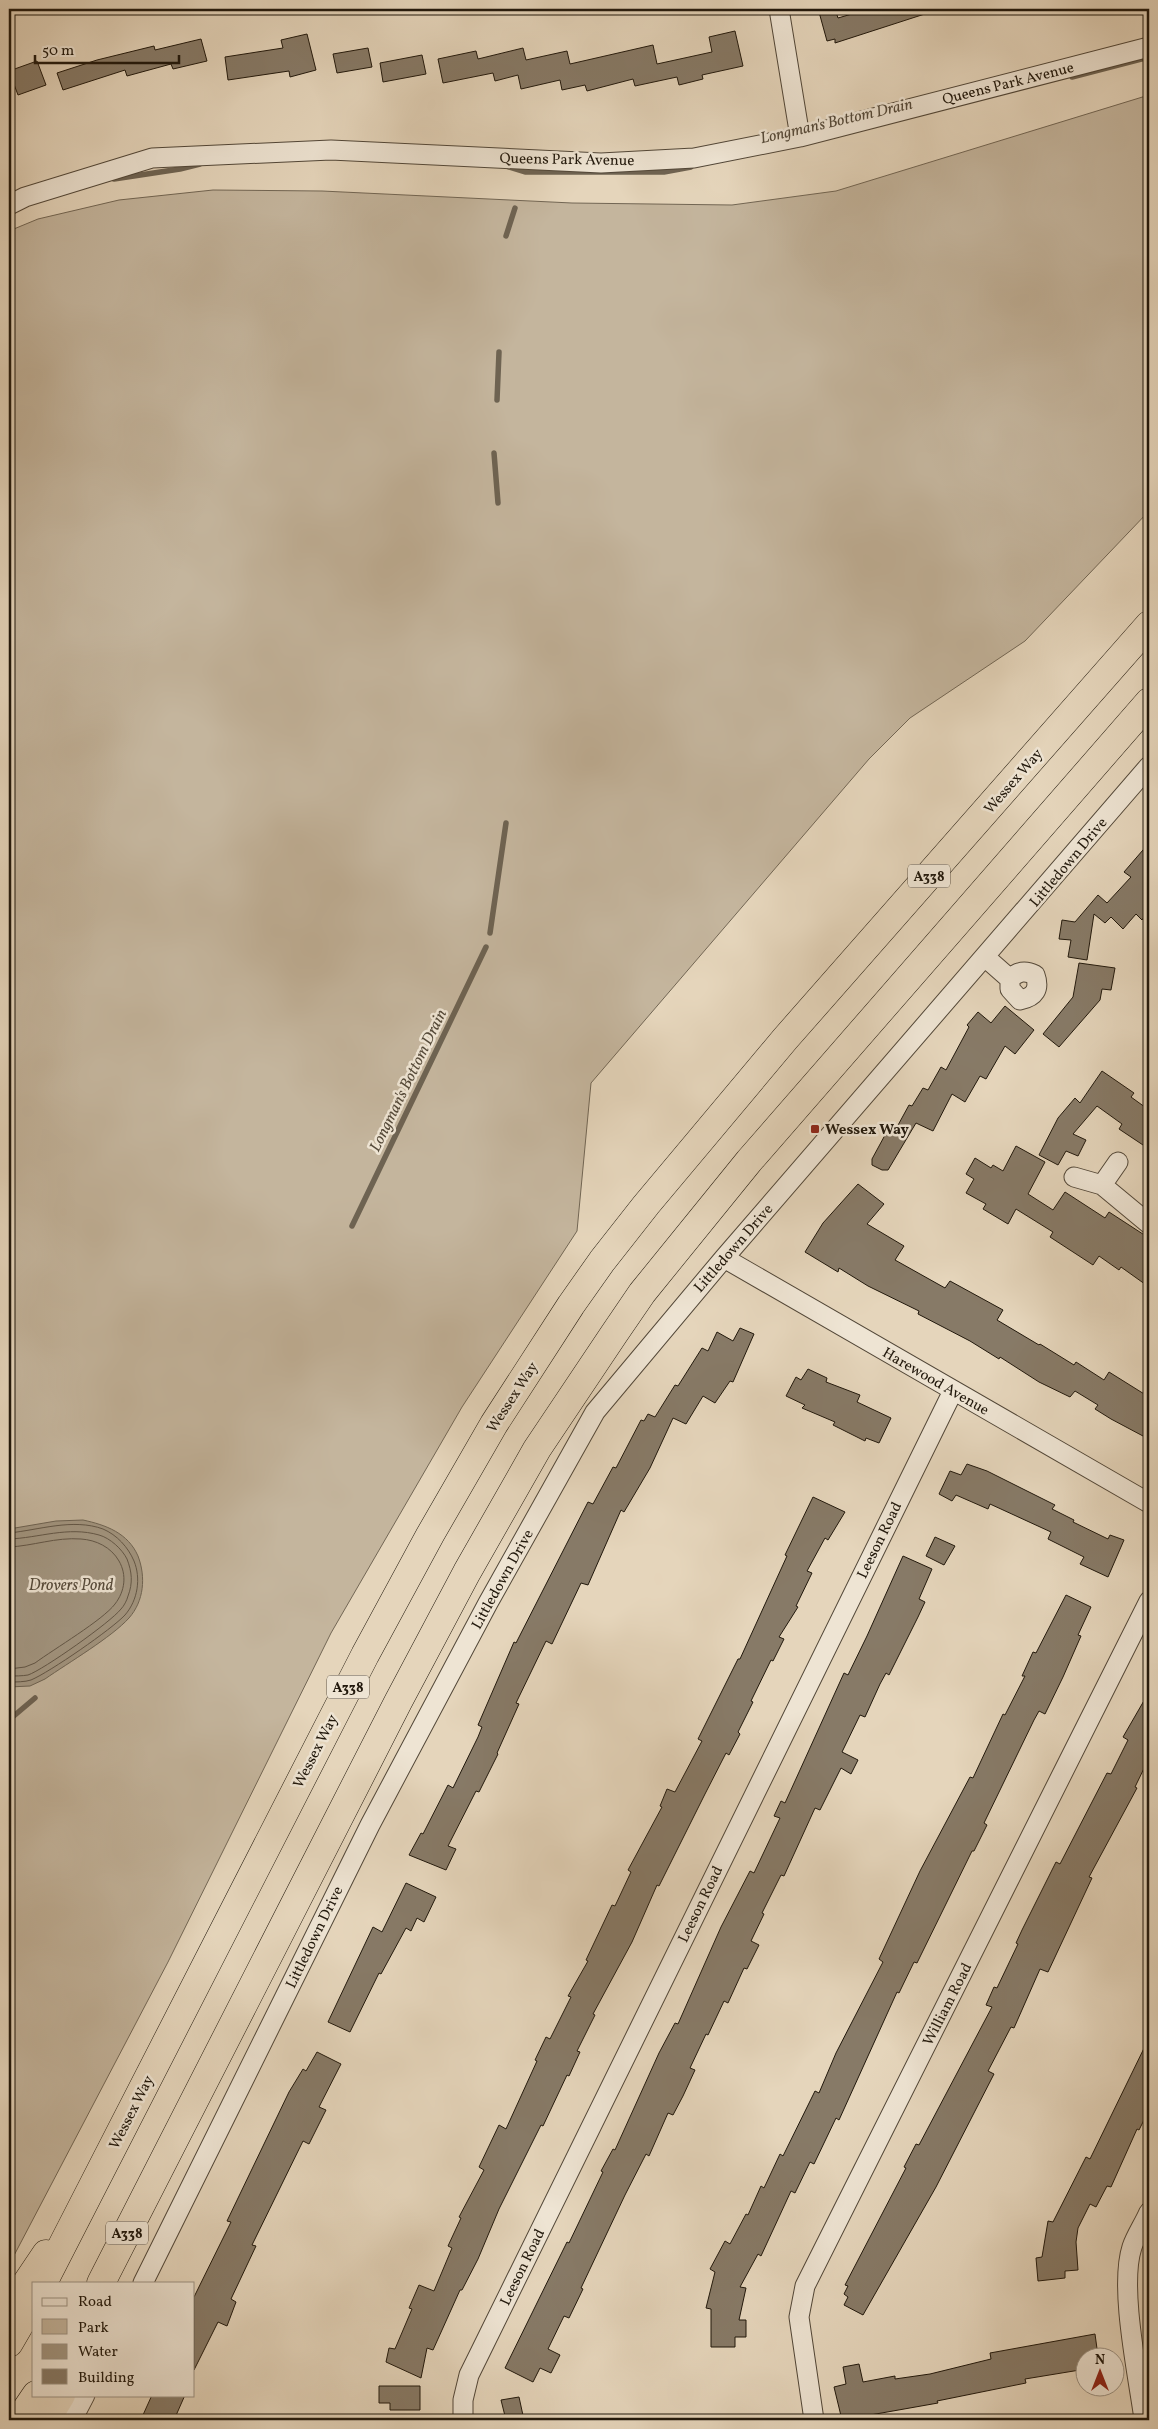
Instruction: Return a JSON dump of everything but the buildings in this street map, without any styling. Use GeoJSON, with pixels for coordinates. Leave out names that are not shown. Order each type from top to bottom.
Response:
{"type":"FeatureCollection","features":[{"type":"Feature","properties":{"kind":"highway","name":"Wessex Way"},"geometry":{"type":"LineString","coordinates":[[44,2282],[369,1647],[430,1535],[494,1424],[571,1305],[602,1261],[646,1206],[778,1047],[1149,625]]}},
{"type":"Feature","properties":{"kind":"highway","name":"A338"},"geometry":{"type":"LineString","coordinates":[[102,2282],[398,1702],[467,1572],[537,1449],[642,1293],[749,1161],[1149,702]]}},
{"type":"Feature","properties":{"kind":"highway"},"geometry":{"type":"LineString","coordinates":[[9,2309],[99,2175]]}},
{"type":"Feature","properties":{"kind":"highway"},"geometry":{"type":"LineString","coordinates":[[118,2282],[126,2266],[153,2183]]}},
{"type":"Feature","properties":{"kind":"highway"},"geometry":{"type":"LineString","coordinates":[[9,2343],[32,2303]]}},
{"type":"Feature","properties":{"kind":"highway"},"geometry":{"type":"LineString","coordinates":[[19,2420],[35,2396]]}},
{"type":"Feature","properties":{"kind":"highway"},"geometry":{"type":"LineString","coordinates":[[46,2420],[60,2396]]}},
{"type":"Feature","properties":{"kind":"street"},"geometry":{"type":"LineString","coordinates":[[779,9],[800,137]]}},
{"type":"Feature","properties":{"kind":"street","name":"Queens Park Avenue"},"geometry":{"type":"LineString","coordinates":[[9,205],[25,197],[152,158],[331,150],[601,163],[694,158],[800,137],[1149,47]]}},
{"type":"Feature","properties":{"kind":"street","name":"Littledown Drive"},"geometry":{"type":"LineString","coordinates":[[143,2282],[370,1824],[488,1603],[595,1412],[724,1258],[986,957],[1149,766]]}},
{"type":"Feature","properties":{"kind":"street"},"geometry":{"type":"LineString","coordinates":[[986,957],[1010,979]]}},
{"type":"Feature","properties":{"kind":"street"},"geometry":{"type":"LineString","coordinates":[[1102,1185],[1118,1162]]}},
{"type":"Feature","properties":{"kind":"street"},"geometry":{"type":"LineString","coordinates":[[1074,1177],[1102,1185],[1149,1224]]}},
{"type":"Feature","properties":{"kind":"street","name":"Harewood Avenue"},"geometry":{"type":"LineString","coordinates":[[724,1258],[1149,1503]]}},
{"type":"Feature","properties":{"kind":"street","name":"Leeson Road"},"geometry":{"type":"LineString","coordinates":[[463,2420],[463,2400],[469,2375],[476,2359],[952,1391]]}},
{"type":"Feature","properties":{"kind":"street","name":"William Road"},"geometry":{"type":"LineString","coordinates":[[814,2420],[799,2317],[805,2286],[1149,1601]]}},
{"type":"Feature","properties":{"kind":"street"},"geometry":{"type":"LineString","coordinates":[[1144,2419],[1127,2294],[1128,2267],[1132,2247],[1149,2212]]}},
{"type":"Feature","properties":{"kind":"street"},"geometry":{"type":"LineString","coordinates":[[72,2420],[84,2396]]}},
{"type":"Feature","properties":{"kind":"green space"},"geometry":{"type":"Polygon","coordinates":[[[1149,95],[1149,511],[1025,641],[910,718],[869,759],[591,1083],[577,1231],[462,1407],[331,1633],[168,1962],[9,2265],[9,231],[38,219],[119,200],[213,190],[322,191],[572,203],[732,205],[836,191],[1149,95]]]}},
{"type":"Feature","properties":{"kind":"water","name":"Drovers Pond"},"geometry":{"type":"Polygon","coordinates":[[[83,1520],[115,1531],[134,1548],[141,1564],[143,1580],[138,1604],[129,1618],[112,1633],[45,1679],[30,1686],[9,1687],[9,1529],[56,1521],[83,1520]]]}},
{"type":"Feature","properties":{"kind":"waterway","name":"Longman's Bottom Drain"},"geometry":{"type":"LineString","coordinates":[[1072,77],[1149,57]]}},
{"type":"Feature","properties":{"kind":"waterway"},"geometry":{"type":"LineString","coordinates":[[114,179],[200,164]]}},
{"type":"Feature","properties":{"kind":"waterway","name":"Longman's Bottom Drain"},"geometry":{"type":"LineString","coordinates":[[506,166],[525,172],[664,172],[691,167]]}},
{"type":"Feature","properties":{"kind":"waterway","name":"Longman's Bottom Drain"},"geometry":{"type":"LineString","coordinates":[[506,236],[515,208]]}},
{"type":"Feature","properties":{"kind":"waterway","name":"Longman's Bottom Drain"},"geometry":{"type":"LineString","coordinates":[[497,400],[499,352]]}},
{"type":"Feature","properties":{"kind":"waterway","name":"Longman's Bottom Drain"},"geometry":{"type":"LineString","coordinates":[[494,453],[498,503]]}},
{"type":"Feature","properties":{"kind":"waterway","name":"Longman's Bottom Drain"},"geometry":{"type":"LineString","coordinates":[[490,933],[506,823]]}},
{"type":"Feature","properties":{"kind":"waterway","name":"Longman's Bottom Drain"},"geometry":{"type":"LineString","coordinates":[[352,1226],[486,947]]}},
{"type":"Feature","properties":{"kind":"waterway","name":"Longman's Bottom Drain"},"geometry":{"type":"LineString","coordinates":[[9,1720],[35,1698]]}},
{"type":"Feature","properties":{"kind":"place","name":"Wessex Way"},"geometry":{"type":"Point","coordinates":[815,1129]}}]}
